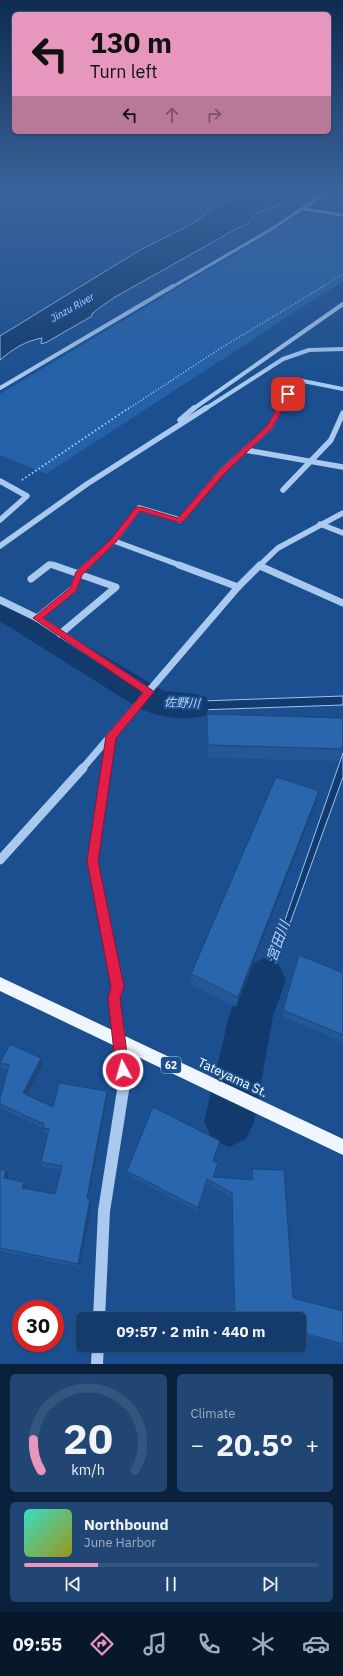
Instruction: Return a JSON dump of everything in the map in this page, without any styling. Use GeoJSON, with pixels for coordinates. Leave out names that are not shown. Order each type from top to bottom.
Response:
{"type":"FeatureCollection","features":[{"type":"Feature","properties":{"kind":"main road","name":"Tateyama St."},"geometry":{"type":"LineString","coordinates":[[0,984],[343,1147]]}},
{"type":"Feature","properties":{"kind":"street"},"geometry":{"type":"LineString","coordinates":[[0,388],[226,255]]}},
{"type":"Feature","properties":{"kind":"street"},"geometry":{"type":"LineString","coordinates":[[163,435],[201,402],[343,304]]}},
{"type":"Feature","properties":{"kind":"street"},"geometry":{"type":"LineString","coordinates":[[0,546],[87,484],[283,359],[309,350],[343,349]]}},
{"type":"Feature","properties":{"kind":"street"},"geometry":{"type":"LineString","coordinates":[[298,380],[343,389]]}},
{"type":"Feature","properties":{"kind":"street"},"geometry":{"type":"LineString","coordinates":[[37,618],[73,589],[79,574],[114,541],[138,508],[180,520],[221,472],[270,427],[288,394]]}},
{"type":"Feature","properties":{"kind":"street"},"geometry":{"type":"LineString","coordinates":[[283,490],[331,440],[343,413]]}},
{"type":"Feature","properties":{"kind":"street"},"geometry":{"type":"LineString","coordinates":[[245,450],[343,467]]}},
{"type":"Feature","properties":{"kind":"street"},"geometry":{"type":"LineString","coordinates":[[0,482],[12,486],[27,496],[0,520]]}},
{"type":"Feature","properties":{"kind":"street"},"geometry":{"type":"LineString","coordinates":[[0,860],[111,736],[238,588],[278,548],[320,524],[343,513]]}},
{"type":"Feature","properties":{"kind":"street"},"geometry":{"type":"LineString","coordinates":[[320,524],[343,532]]}},
{"type":"Feature","properties":{"kind":"street"},"geometry":{"type":"LineString","coordinates":[[114,541],[238,588]]}},
{"type":"Feature","properties":{"kind":"street"},"geometry":{"type":"LineString","coordinates":[[32,579],[50,564],[116,587],[60,634]]}},
{"type":"Feature","properties":{"kind":"street"},"geometry":{"type":"LineString","coordinates":[[260,566],[343,603]]}},
{"type":"Feature","properties":{"kind":"street"},"geometry":{"type":"LineString","coordinates":[[0,600],[37,618],[149,692]]}},
{"type":"Feature","properties":{"kind":"street"},"geometry":{"type":"LineString","coordinates":[[100,1312],[104,1211],[124,1084],[114,998],[118,987],[92,861],[111,736]]}},
{"type":"Feature","properties":{"kind":"street"},"geometry":{"type":"LineString","coordinates":[[98,1352],[98,1364]]}},
{"type":"Feature","properties":{"kind":"path"},"geometry":{"type":"LineString","coordinates":[[12,486],[176,377],[290,305],[343,274]]}},
{"type":"Feature","properties":{"kind":"shaded area"},"geometry":{"type":"Polygon","coordinates":[[[234,255],[343,255],[343,281],[46,474],[0,455],[0,394],[234,255]]]}},
{"type":"Feature","properties":{"kind":"water","name":"Jinzu River"},"geometry":{"type":"Polygon","coordinates":[[[132,255],[190,255],[115,297],[100,307],[92,314],[92,316],[47,342],[41,344],[42,338],[30,341],[15,349],[0,360],[0,336],[132,255]]]}},
{"type":"Feature","properties":{"kind":"water"},"geometry":{"type":"Polygon","coordinates":[[[36,620],[74,645],[70,652],[25,624],[36,620]]]}},
{"type":"Feature","properties":{"kind":"water"},"geometry":{"type":"Polygon","coordinates":[[[88,653],[141,689],[133,694],[75,656],[88,653]]]}},
{"type":"Feature","properties":{"kind":"water"},"geometry":{"type":"Polygon","coordinates":[[[154,696],[173,702],[343,696],[343,705],[169,711],[146,703],[154,696]]]}},
{"type":"Feature","properties":{"kind":"water"},"geometry":{"type":"Polygon","coordinates":[[[343,753],[343,777],[256,1017],[260,1021],[253,1025],[246,1015],[261,989],[343,753]]]}},
{"type":"Feature","properties":{"kind":"building"},"geometry":{"type":"Polygon","coordinates":[[[207,714],[343,718],[342,749],[208,745],[207,714]]]}},
{"type":"Feature","properties":{"kind":"building"},"geometry":{"type":"Polygon","coordinates":[[[276,777],[319,791],[238,997],[191,974],[276,777]]]}},
{"type":"Feature","properties":{"kind":"building"},"geometry":{"type":"Polygon","coordinates":[[[299,955],[343,973],[343,1035],[283,1010],[299,955]]]}},
{"type":"Feature","properties":{"kind":"building"},"geometry":{"type":"Polygon","coordinates":[[[10,1044],[41,1058],[23,1093],[53,1107],[59,1083],[107,1091],[87,1198],[90,1199],[78,1264],[0,1248],[0,1170],[6,1170],[4,1178],[24,1182],[22,1188],[55,1194],[62,1166],[41,1162],[49,1129],[43,1128],[44,1124],[0,1104],[9,1065],[0,1063],[10,1044]]]}},
{"type":"Feature","properties":{"kind":"building"},"geometry":{"type":"Polygon","coordinates":[[[153,1107],[220,1141],[213,1161],[218,1163],[213,1177],[253,1180],[252,1169],[284,1170],[293,1298],[343,1311],[343,1344],[306,1334],[306,1312],[235,1312],[232,1193],[207,1179],[198,1208],[127,1171],[153,1107]]]}},
{"type":"Feature","properties":{"kind":"waterway","name":"佐野川"},"geometry":{"type":"LineString","coordinates":[[0,608],[152,700],[166,705],[194,706]]}},
{"type":"Feature","properties":{"kind":"waterway","name":"宮田川"},"geometry":{"type":"LineString","coordinates":[[229,1122],[251,1016],[264,980]]}},
{"type":"Feature","properties":{"kind":"route"},"geometry":{"type":"LineString","coordinates":[[123,1070],[114,998],[118,987],[92,861],[111,736],[149,692],[37,618],[73,589],[79,574],[114,541],[138,508],[180,520],[221,472],[270,427],[288,394]]}}]}
